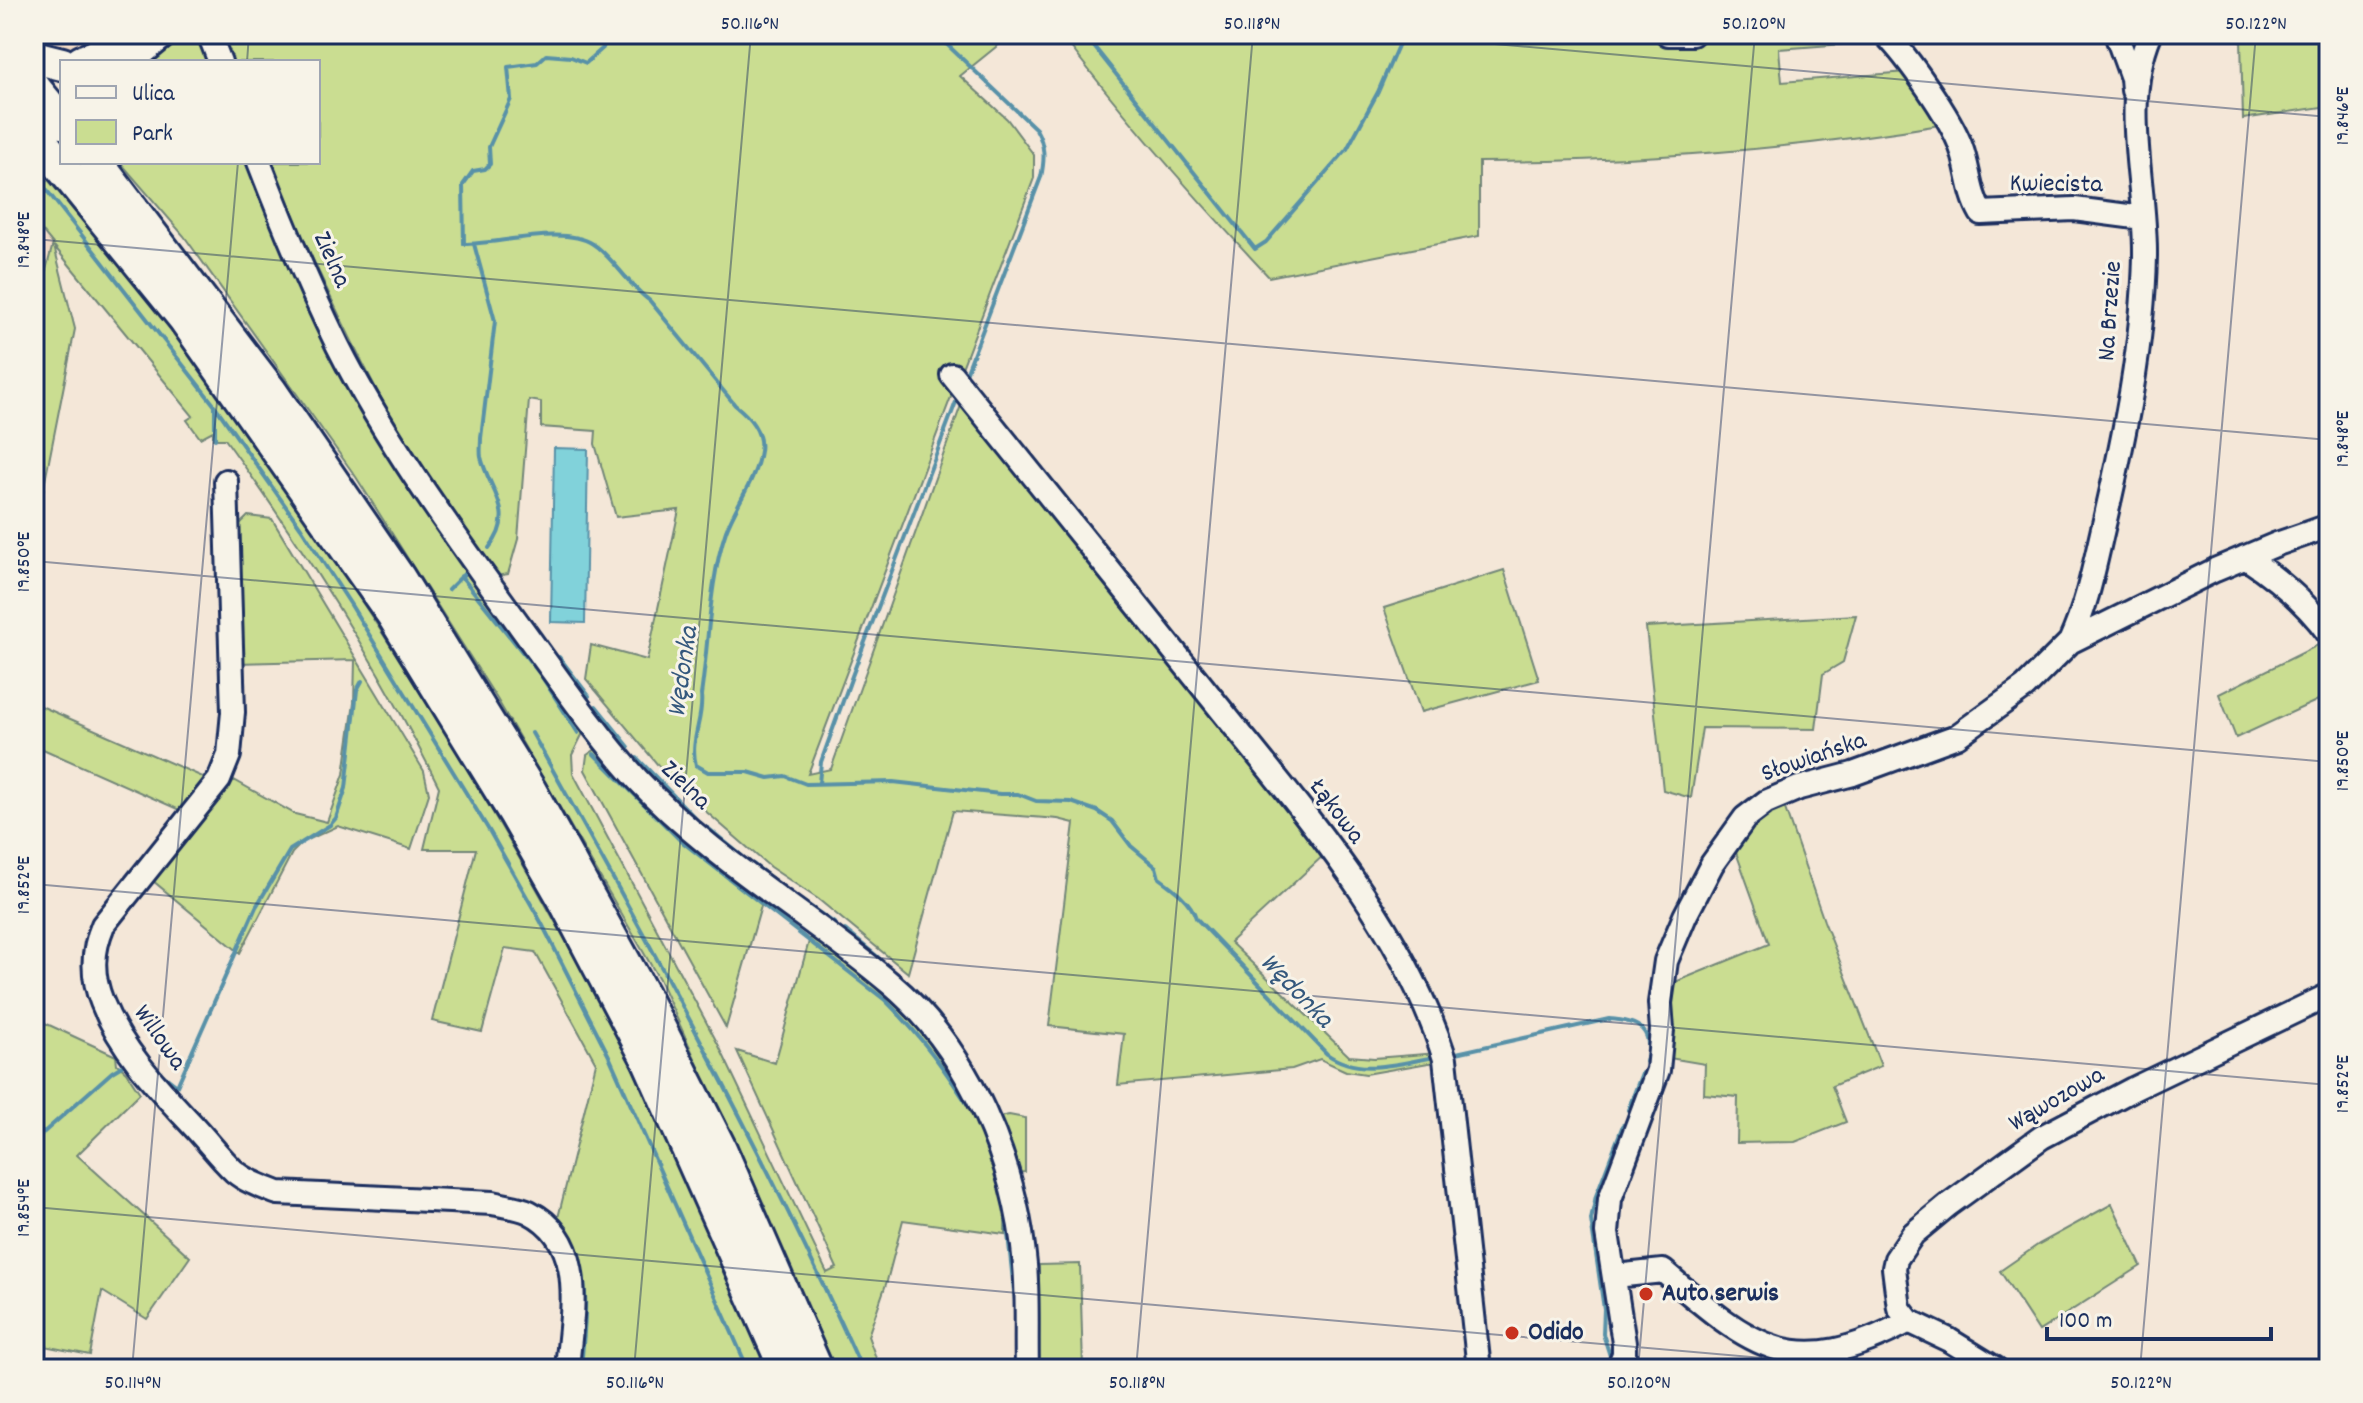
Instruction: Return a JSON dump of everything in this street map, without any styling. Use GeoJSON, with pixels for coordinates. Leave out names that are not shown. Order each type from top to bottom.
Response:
{"type":"FeatureCollection","features":[{"type":"Feature","properties":{"kind":"highway"},"geometry":{"type":"LineString","coordinates":[[87,60],[127,34]]}},
{"type":"Feature","properties":{"kind":"highway"},"geometry":{"type":"LineString","coordinates":[[127,60],[159,34]]}},
{"type":"Feature","properties":{"kind":"highway"},"geometry":{"type":"LineString","coordinates":[[34,57],[60,64]]}},
{"type":"Feature","properties":{"kind":"highway"},"geometry":{"type":"LineString","coordinates":[[34,88],[60,120]]}},
{"type":"Feature","properties":{"kind":"highway"},"geometry":{"type":"LineString","coordinates":[[34,133],[193,331],[392,613],[508,802],[563,897],[649,1061],[786,1369]]}},
{"type":"Feature","properties":{"kind":"highway"},"geometry":{"type":"LineString","coordinates":[[103,167],[271,392],[398,577],[530,791],[643,996],[720,1149],[816,1369]]}},
{"type":"Feature","properties":{"kind":"street"},"geometry":{"type":"LineString","coordinates":[[209,34],[219,60]]}},
{"type":"Feature","properties":{"kind":"street"},"geometry":{"type":"LineString","coordinates":[[1668,34],[1692,34]]}},
{"type":"Feature","properties":{"kind":"street","name":"Kwiecista"},"geometry":{"type":"LineString","coordinates":[[1885,34],[1951,127],[1961,146],[1975,203],[1981,213],[2074,209],[2143,218]]}},
{"type":"Feature","properties":{"kind":"street"},"geometry":{"type":"LineString","coordinates":[[2116,34],[2132,78],[2135,107]]}},
{"type":"Feature","properties":{"kind":"street","name":"Na Brzezie"},"geometry":{"type":"LineString","coordinates":[[2070,642],[2089,589],[2121,450],[2140,341],[2145,256],[2135,107],[2141,56],[2150,34]]}},
{"type":"Feature","properties":{"kind":"street","name":"Zielna"},"geometry":{"type":"LineString","coordinates":[[260,164],[338,347],[391,438],[455,537],[599,734],[638,779],[711,849],[893,985],[958,1063],[982,1107],[1005,1163],[1017,1206],[1025,1267],[1027,1369]]}},
{"type":"Feature","properties":{"kind":"street","name":"Łąkowa"},"geometry":{"type":"LineString","coordinates":[[952,375],[1277,780],[1381,922],[1408,966],[1437,1031],[1445,1059],[1479,1369]]}},
{"type":"Feature","properties":{"kind":"street","name":"Willowa"},"geometry":{"type":"LineString","coordinates":[[226,481],[233,712],[229,755],[219,780],[103,925],[94,946],[94,966],[101,1000],[120,1037],[152,1082],[235,1171],[252,1183],[278,1193],[493,1203],[528,1211],[546,1224],[564,1248],[574,1280],[567,1369]]}},
{"type":"Feature","properties":{"kind":"street","name":"Słowiańska"},"geometry":{"type":"LineString","coordinates":[[1618,1369],[1624,1349],[1607,1233],[1610,1199],[1658,1070],[1662,1030],[1660,1003],[1666,961],[1689,908],[1745,818],[1766,802],[1799,788],[1853,774],[1957,736],[2025,687],[2070,642],[2245,557],[2329,526]]}},
{"type":"Feature","properties":{"kind":"street"},"geometry":{"type":"LineString","coordinates":[[2245,557],[2296,596],[2329,634]]}},
{"type":"Feature","properties":{"kind":"street"},"geometry":{"type":"LineString","coordinates":[[2089,589],[2092,604],[2102,612],[2113,616],[2126,615]]}},
{"type":"Feature","properties":{"kind":"street","name":"Wąwozowa"},"geometry":{"type":"LineString","coordinates":[[1909,1321],[1899,1308],[1894,1268],[1896,1259],[1913,1234],[1948,1205],[2042,1137],[2133,1089],[2329,995]]}},
{"type":"Feature","properties":{"kind":"street"},"geometry":{"type":"LineString","coordinates":[[1615,1276],[1663,1271],[1717,1318],[1750,1337],[1788,1353],[1808,1354],[1850,1347],[1909,1321],[1949,1340],[1996,1369]]}},
{"type":"Feature","properties":{"kind":"shaded area"},"geometry":{"type":"Polygon","coordinates":[[[34,34],[119,34],[77,57],[34,49],[34,34]]]}},
{"type":"Feature","properties":{"kind":"shaded area"},"geometry":{"type":"Polygon","coordinates":[[[34,221],[53,244],[34,314],[34,221]]]}},
{"type":"Feature","properties":{"kind":"green space"},"geometry":{"type":"Polygon","coordinates":[[[167,34],[195,38],[210,60],[136,60],[167,34]]]}},
{"type":"Feature","properties":{"kind":"green space"},"geometry":{"type":"Polygon","coordinates":[[[220,34],[1012,34],[960,76],[1007,119],[1034,155],[1034,178],[808,774],[831,769],[965,394],[1325,854],[1230,942],[1349,1056],[1374,1058],[1438,1053],[1440,1061],[1366,1074],[1346,1071],[1320,1059],[1292,1069],[1118,1085],[1124,1034],[1049,1026],[1074,823],[1058,819],[953,811],[908,973],[818,899],[770,867],[673,783],[586,679],[591,645],[647,660],[679,510],[616,517],[595,444],[596,431],[541,427],[541,402],[529,400],[518,539],[508,574],[496,576],[400,433],[341,319],[269,164],[320,164],[320,60],[229,60],[220,34]]]}},
{"type":"Feature","properties":{"kind":"green space"},"geometry":{"type":"Polygon","coordinates":[[[1061,34],[1470,34],[1669,40],[1738,34],[1875,34],[1884,41],[1779,49],[1782,82],[1907,72],[1946,124],[1830,141],[1713,152],[1479,162],[1479,236],[1269,277],[1162,158],[1061,34]]]}},
{"type":"Feature","properties":{"kind":"green space"},"geometry":{"type":"Polygon","coordinates":[[[2329,34],[2329,106],[2243,119],[2241,39],[2329,34]]]}},
{"type":"Feature","properties":{"kind":"green space"},"geometry":{"type":"Polygon","coordinates":[[[34,163],[208,379],[343,572],[407,671],[528,873],[585,976],[711,1231],[770,1369],[579,1369],[584,1287],[579,1258],[557,1222],[596,1063],[535,952],[505,948],[482,1032],[432,1021],[476,849],[424,849],[439,787],[392,697],[340,609],[225,439],[213,439],[213,431],[200,438],[187,420],[193,416],[54,246],[75,329],[34,537],[34,314],[53,244],[34,221],[34,163]]]}},
{"type":"Feature","properties":{"kind":"green space"},"geometry":{"type":"Polygon","coordinates":[[[122,164],[254,164],[323,329],[396,469],[583,733],[572,755],[573,773],[719,1046],[827,1273],[837,1268],[737,1051],[775,1063],[811,934],[885,993],[928,1036],[965,1086],[1006,1195],[1005,1234],[903,1220],[868,1336],[880,1369],[836,1369],[659,979],[497,699],[356,477],[184,236],[122,164]]]}},
{"type":"Feature","properties":{"kind":"green space"},"geometry":{"type":"Polygon","coordinates":[[[248,516],[272,519],[424,771],[429,794],[411,849],[338,826],[303,842],[292,853],[240,953],[152,880],[234,780],[295,814],[327,822],[344,774],[354,703],[355,660],[237,663],[234,530],[248,516]]]}},
{"type":"Feature","properties":{"kind":"green space"},"geometry":{"type":"Polygon","coordinates":[[[1504,570],[1539,680],[1421,712],[1384,608],[1504,570]]]}},
{"type":"Feature","properties":{"kind":"green space"},"geometry":{"type":"Polygon","coordinates":[[[1856,615],[1843,662],[1823,674],[1816,729],[1702,728],[1691,798],[1663,790],[1646,627],[1856,615]]]}},
{"type":"Feature","properties":{"kind":"green space"},"geometry":{"type":"Polygon","coordinates":[[[2328,640],[2329,695],[2236,738],[2219,694],[2328,640]]]}},
{"type":"Feature","properties":{"kind":"green space"},"geometry":{"type":"Polygon","coordinates":[[[34,703],[205,778],[184,812],[34,745],[34,703]]]}},
{"type":"Feature","properties":{"kind":"green space"},"geometry":{"type":"Polygon","coordinates":[[[596,749],[672,827],[763,899],[726,1028],[585,770],[587,755],[596,749]]]}},
{"type":"Feature","properties":{"kind":"green space"},"geometry":{"type":"Polygon","coordinates":[[[1782,800],[1824,921],[1881,1066],[1832,1086],[1846,1122],[1795,1142],[1737,1143],[1738,1097],[1704,1094],[1705,1064],[1669,1058],[1668,985],[1769,944],[1733,844],[1755,818],[1782,800]]]}},
{"type":"Feature","properties":{"kind":"green space"},"geometry":{"type":"Polygon","coordinates":[[[34,1018],[116,1056],[117,1064],[140,1093],[77,1155],[190,1257],[147,1319],[102,1291],[90,1355],[34,1344],[34,1018]]]}},
{"type":"Feature","properties":{"kind":"green space"},"geometry":{"type":"Polygon","coordinates":[[[999,1117],[1025,1118],[1025,1172],[1019,1173],[999,1117]]]}},
{"type":"Feature","properties":{"kind":"green space"},"geometry":{"type":"Polygon","coordinates":[[[2112,1204],[2141,1266],[2039,1331],[2000,1271],[2039,1244],[2112,1204]]]}},
{"type":"Feature","properties":{"kind":"green space"},"geometry":{"type":"Polygon","coordinates":[[[1080,1264],[1083,1369],[1039,1369],[1039,1265],[1080,1264]]]}},
{"type":"Feature","properties":{"kind":"water"},"geometry":{"type":"Polygon","coordinates":[[[554,448],[588,449],[585,623],[551,622],[554,448]]]}},
{"type":"Feature","properties":{"kind":"waterway","name":"Wędonka"},"geometry":{"type":"LineString","coordinates":[[607,34],[603,48],[586,63],[571,57],[546,55],[537,63],[508,67],[511,99],[489,147],[490,164],[485,169],[473,171],[463,185],[464,244],[549,236],[566,236],[593,244],[650,301],[757,431],[760,444],[758,462],[726,531],[716,570],[694,747],[696,765],[708,772],[748,772],[769,778],[785,776],[806,784],[893,782],[1018,794],[1036,801],[1071,802],[1097,811],[1112,821],[1131,846],[1156,867],[1159,878],[1186,901],[1196,918],[1327,1054],[1339,1061],[1365,1067],[1435,1057]]}},
{"type":"Feature","properties":{"kind":"waterway"},"geometry":{"type":"LineString","coordinates":[[936,34],[1036,129],[1043,152],[1041,177],[964,379]]}},
{"type":"Feature","properties":{"kind":"waterway"},"geometry":{"type":"LineString","coordinates":[[1084,34],[1255,249],[1266,242],[1347,149],[1378,92],[1403,34]]}},
{"type":"Feature","properties":{"kind":"waterway"},"geometry":{"type":"LineString","coordinates":[[34,174],[215,406],[301,528],[490,832],[541,922],[609,1056],[748,1369]]}},
{"type":"Feature","properties":{"kind":"waterway"},"geometry":{"type":"LineString","coordinates":[[474,244],[495,321],[481,457],[499,502],[501,523],[489,548]]}},
{"type":"Feature","properties":{"kind":"waterway"},"geometry":{"type":"LineString","coordinates":[[819,783],[821,762],[959,394]]}},
{"type":"Feature","properties":{"kind":"waterway"},"geometry":{"type":"LineString","coordinates":[[215,406],[215,439]]}},
{"type":"Feature","properties":{"kind":"waterway"},"geometry":{"type":"LineString","coordinates":[[448,590],[466,572]]}},
{"type":"Feature","properties":{"kind":"waterway"},"geometry":{"type":"LineString","coordinates":[[461,576],[540,674],[578,733]]}},
{"type":"Feature","properties":{"kind":"waterway"},"geometry":{"type":"LineString","coordinates":[[559,657],[589,696]]}},
{"type":"Feature","properties":{"kind":"waterway"},"geometry":{"type":"LineString","coordinates":[[163,1075],[177,1086],[256,907],[290,850],[336,818],[346,788],[357,690],[362,681]]}},
{"type":"Feature","properties":{"kind":"waterway"},"geometry":{"type":"LineString","coordinates":[[596,706],[629,747]]}},
{"type":"Feature","properties":{"kind":"waterway"},"geometry":{"type":"LineString","coordinates":[[532,733],[704,1047],[786,1207],[862,1369]]}},
{"type":"Feature","properties":{"kind":"waterway"},"geometry":{"type":"LineString","coordinates":[[594,754],[681,841],[885,1000],[933,1055],[975,1116]]}},
{"type":"Feature","properties":{"kind":"waterway"},"geometry":{"type":"LineString","coordinates":[[637,758],[698,821]]}},
{"type":"Feature","properties":{"kind":"waterway"},"geometry":{"type":"LineString","coordinates":[[708,828],[742,856]]}},
{"type":"Feature","properties":{"kind":"waterway"},"geometry":{"type":"LineString","coordinates":[[753,864],[788,891]]}},
{"type":"Feature","properties":{"kind":"waterway"},"geometry":{"type":"LineString","coordinates":[[799,899],[834,923]]}},
{"type":"Feature","properties":{"kind":"waterway"},"geometry":{"type":"LineString","coordinates":[[845,930],[879,958]]}},
{"type":"Feature","properties":{"kind":"waterway","name":"Wędonka"},"geometry":{"type":"LineString","coordinates":[[1452,1054],[1609,1019],[1629,1022],[1642,1029],[1648,1042],[1646,1062]]}},
{"type":"Feature","properties":{"kind":"waterway"},"geometry":{"type":"LineString","coordinates":[[142,1050],[155,1066]]}},
{"type":"Feature","properties":{"kind":"waterway"},"geometry":{"type":"LineString","coordinates":[[34,1141],[112,1072],[127,1063]]}},
{"type":"Feature","properties":{"kind":"waterway"},"geometry":{"type":"LineString","coordinates":[[1628,1110],[1642,1073]]}},
{"type":"Feature","properties":{"kind":"waterway","name":"Wędonka"},"geometry":{"type":"LineString","coordinates":[[1610,1356],[1603,1334],[1604,1309],[1591,1220],[1596,1196],[1623,1125]]}},
{"type":"Feature","properties":{"kind":"waterway"},"geometry":{"type":"LineString","coordinates":[[1006,1215],[1016,1310]]}},
{"type":"Feature","properties":{"kind":"waterway"},"geometry":{"type":"LineString","coordinates":[[573,1242],[585,1288],[581,1369]]}},
{"type":"Feature","properties":{"kind":"place","name":"Auto serwis"},"geometry":{"type":"Point","coordinates":[1646,1294]}},
{"type":"Feature","properties":{"kind":"place","name":"Odido"},"geometry":{"type":"Point","coordinates":[1512,1333]}}]}
